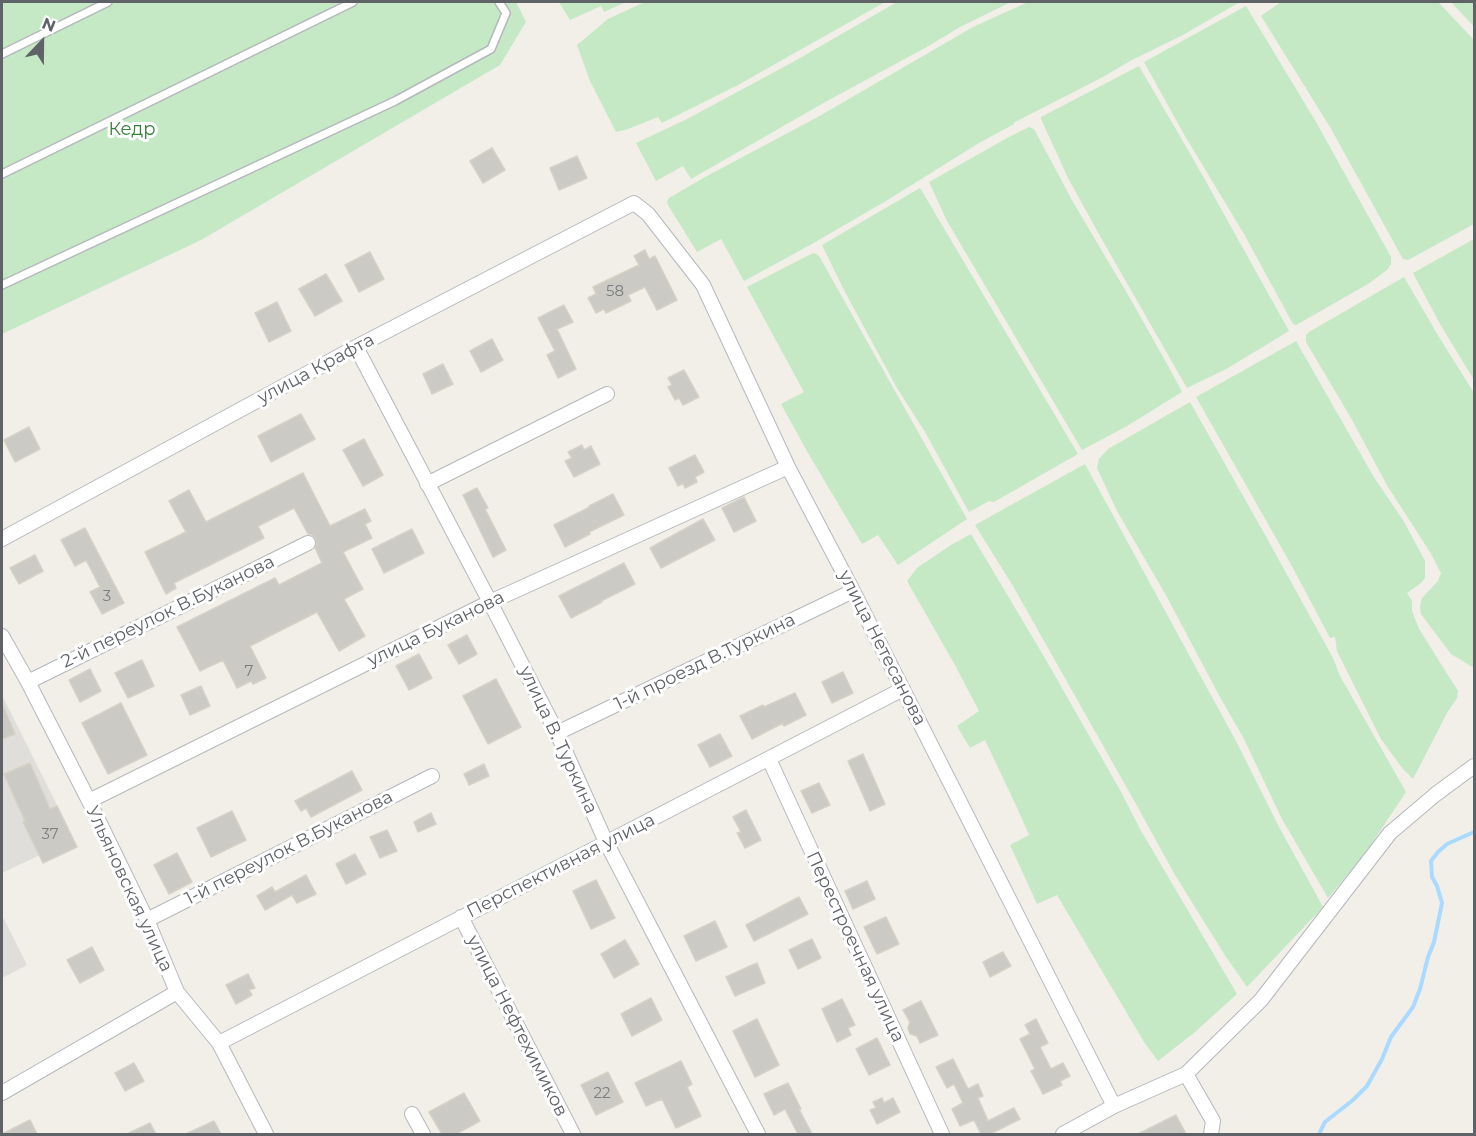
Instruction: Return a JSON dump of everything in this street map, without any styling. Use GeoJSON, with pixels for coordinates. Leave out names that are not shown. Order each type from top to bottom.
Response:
{"type":"FeatureCollection","features":[{"type":"Feature","properties":{"kind":"street","name":"улица Крафта"},"geometry":{"type":"LineString","coordinates":[[2,539],[356,347],[634,203]]}},
{"type":"Feature","properties":{"kind":"street","name":"улица Нетесанова"},"geometry":{"type":"LineString","coordinates":[[634,203],[648,214],[703,285],[788,467],[1114,1106]]}},
{"type":"Feature","properties":{"kind":"street","name":"улица В. Туркина"},"geometry":{"type":"LineString","coordinates":[[356,347],[490,602],[557,734],[606,842],[758,1134]]}},
{"type":"Feature","properties":{"kind":"street"},"geometry":{"type":"LineString","coordinates":[[427,484],[607,394]]}},
{"type":"Feature","properties":{"kind":"street","name":"улица Буканова"},"geometry":{"type":"LineString","coordinates":[[89,801],[490,602],[788,467]]}},
{"type":"Feature","properties":{"kind":"street","name":"2-й переулок В.Буканова"},"geometry":{"type":"LineString","coordinates":[[28,682],[308,543]]}},
{"type":"Feature","properties":{"kind":"street","name":"1-й проезд В.Туркина"},"geometry":{"type":"LineString","coordinates":[[557,734],[853,591]]}},
{"type":"Feature","properties":{"kind":"street","name":"Ульяновская улица"},"geometry":{"type":"LineString","coordinates":[[2,636],[89,801],[147,920],[177,992],[219,1043],[266,1134]]}},
{"type":"Feature","properties":{"kind":"street","name":"Перспективная улица"},"geometry":{"type":"LineString","coordinates":[[219,1043],[903,689]]}},
{"type":"Feature","properties":{"kind":"street","name":"Перестроечная улица"},"geometry":{"type":"LineString","coordinates":[[769,759],[942,1134]]}},
{"type":"Feature","properties":{"kind":"street"},"geometry":{"type":"LineString","coordinates":[[1063,1134],[1114,1106],[1186,1074],[1261,1000],[1390,833],[1436,794],[1474,766]]}},
{"type":"Feature","properties":{"kind":"street","name":"1-й переулок В.Буканова"},"geometry":{"type":"LineString","coordinates":[[147,920],[432,777]]}},
{"type":"Feature","properties":{"kind":"street","name":"улица Нефтехимиков"},"geometry":{"type":"LineString","coordinates":[[461,917],[573,1134]]}},
{"type":"Feature","properties":{"kind":"street"},"geometry":{"type":"LineString","coordinates":[[2,1093],[177,992]]}},
{"type":"Feature","properties":{"kind":"street"},"geometry":{"type":"LineString","coordinates":[[1186,1074],[1213,1120],[1210,1134]]}},
{"type":"Feature","properties":{"kind":"street"},"geometry":{"type":"LineString","coordinates":[[412,1114],[423,1134]]}},
{"type":"Feature","properties":{"kind":"lane"},"geometry":{"type":"LineString","coordinates":[[2,54],[108,2]]}},
{"type":"Feature","properties":{"kind":"lane"},"geometry":{"type":"LineString","coordinates":[[2,174],[353,2]]}},
{"type":"Feature","properties":{"kind":"lane"},"geometry":{"type":"LineString","coordinates":[[2,285],[395,101],[491,49],[506,13],[500,2]]}},
{"type":"Feature","properties":{"kind":"shaded area"},"geometry":{"type":"Polygon","coordinates":[[[2,695],[74,839],[2,873],[2,695]]]}},
{"type":"Feature","properties":{"kind":"shaded area"},"geometry":{"type":"Polygon","coordinates":[[[2,915],[27,965],[2,978],[2,915]]]}},
{"type":"Feature","properties":{"kind":"green space","name":"Кедр"},"geometry":{"type":"Polygon","coordinates":[[[2,2],[516,2],[526,22],[500,65],[201,240],[2,334],[2,2]]]}},
{"type":"Feature","properties":{"kind":"green space"},"geometry":{"type":"Polygon","coordinates":[[[559,2],[626,2],[604,12],[601,6],[570,20],[559,2]]]}},
{"type":"Feature","properties":{"kind":"green space"},"geometry":{"type":"Polygon","coordinates":[[[645,2],[885,2],[738,85],[662,123],[658,117],[616,132],[590,81],[577,45],[608,19],[645,2]]]}},
{"type":"Feature","properties":{"kind":"green space"},"geometry":{"type":"Polygon","coordinates":[[[897,2],[1011,2],[960,27],[691,179],[683,166],[656,181],[636,143],[687,119],[793,62],[897,2]]]}},
{"type":"Feature","properties":{"kind":"green space"},"geometry":{"type":"Polygon","coordinates":[[[1028,2],[1240,2],[1181,36],[1013,123],[886,201],[744,281],[721,239],[697,252],[668,205],[669,198],[816,118],[973,27],[1028,2]]]}},
{"type":"Feature","properties":{"kind":"green space"},"geometry":{"type":"Polygon","coordinates":[[[1281,2],[1438,2],[1474,40],[1474,224],[1408,260],[1403,259],[1330,127],[1261,16],[1281,2]]]}},
{"type":"Feature","properties":{"kind":"green space"},"geometry":{"type":"Polygon","coordinates":[[[1451,2],[1474,2],[1474,27],[1466,18],[1451,2]]]}},
{"type":"Feature","properties":{"kind":"green space"},"geometry":{"type":"Polygon","coordinates":[[[1246,6],[1316,122],[1391,257],[1391,264],[1387,270],[1368,284],[1296,325],[1293,324],[1244,234],[1144,62],[1246,6]]]}},
{"type":"Feature","properties":{"kind":"green space"},"geometry":{"type":"Polygon","coordinates":[[[1139,66],[1289,331],[1228,368],[1187,388],[1068,178],[1041,119],[1139,66]]]}},
{"type":"Feature","properties":{"kind":"green space"},"geometry":{"type":"Polygon","coordinates":[[[1029,127],[1034,129],[1073,202],[1182,392],[1127,426],[1082,450],[947,221],[929,182],[1029,127]]]}},
{"type":"Feature","properties":{"kind":"green space"},"geometry":{"type":"Polygon","coordinates":[[[920,188],[1078,454],[994,502],[989,501],[969,512],[925,432],[897,388],[822,245],[920,188]]]}},
{"type":"Feature","properties":{"kind":"green space"},"geometry":{"type":"Polygon","coordinates":[[[1474,239],[1474,380],[1440,324],[1413,273],[1474,239]]]}},
{"type":"Feature","properties":{"kind":"green space"},"geometry":{"type":"Polygon","coordinates":[[[814,253],[819,256],[967,519],[898,565],[878,535],[862,544],[781,404],[804,392],[747,287],[814,253]]]}},
{"type":"Feature","properties":{"kind":"green space"},"geometry":{"type":"Polygon","coordinates":[[[1404,277],[1474,393],[1474,668],[1451,654],[1421,614],[1422,598],[1438,581],[1441,573],[1388,487],[1306,342],[1306,335],[1309,332],[1404,277]]]}},
{"type":"Feature","properties":{"kind":"green space"},"geometry":{"type":"Polygon","coordinates":[[[1296,341],[1425,561],[1425,578],[1407,593],[1412,601],[1412,611],[1419,629],[1458,691],[1457,698],[1413,779],[1381,739],[1337,651],[1335,637],[1330,638],[1196,397],[1296,341]]]}},
{"type":"Feature","properties":{"kind":"green space"},"geometry":{"type":"Polygon","coordinates":[[[1190,402],[1406,792],[1364,855],[1328,898],[1282,819],[1243,737],[1117,511],[1097,468],[1099,459],[1108,449],[1190,402]]]}},
{"type":"Feature","properties":{"kind":"green space"},"geometry":{"type":"Polygon","coordinates":[[[1085,464],[1237,743],[1279,827],[1323,907],[1247,987],[1175,875],[1013,586],[975,525],[1085,464]]]}},
{"type":"Feature","properties":{"kind":"green space"},"geometry":{"type":"Polygon","coordinates":[[[971,534],[1046,660],[1140,829],[1237,994],[1195,1032],[1158,1061],[1144,1042],[1057,895],[1037,904],[1010,845],[1029,835],[1019,812],[985,740],[970,748],[957,726],[979,711],[907,581],[917,568],[971,534]]]}},
{"type":"Feature","properties":{"kind":"building"},"geometry":{"type":"Polygon","coordinates":[[[492,148],[505,170],[483,183],[470,161],[492,148]]]}},
{"type":"Feature","properties":{"kind":"building"},"geometry":{"type":"Polygon","coordinates":[[[577,156],[587,178],[559,190],[550,168],[577,156]]]}},
{"type":"Feature","properties":{"kind":"building"},"geometry":{"type":"Polygon","coordinates":[[[645,250],[649,259],[655,256],[677,300],[657,310],[645,287],[628,295],[631,301],[606,313],[604,309],[596,313],[588,298],[596,294],[593,287],[639,265],[634,256],[645,250]]]}},
{"type":"Feature","properties":{"kind":"building"},"geometry":{"type":"Polygon","coordinates":[[[370,252],[384,279],[359,292],[345,265],[370,252]]]}},
{"type":"Feature","properties":{"kind":"building"},"geometry":{"type":"Polygon","coordinates":[[[326,274],[342,301],[315,316],[299,289],[326,274]]]}},
{"type":"Feature","properties":{"kind":"building"},"geometry":{"type":"Polygon","coordinates":[[[277,302],[291,331],[269,342],[255,313],[277,302]]]}},
{"type":"Feature","properties":{"kind":"building"},"geometry":{"type":"Polygon","coordinates":[[[564,305],[573,322],[557,329],[576,369],[558,378],[547,355],[555,351],[538,318],[564,305]]]}},
{"type":"Feature","properties":{"kind":"building"},"geometry":{"type":"Polygon","coordinates":[[[492,339],[503,360],[481,372],[470,351],[492,339]]]}},
{"type":"Feature","properties":{"kind":"building"},"geometry":{"type":"Polygon","coordinates":[[[443,364],[453,384],[432,394],[423,374],[443,364]]]}},
{"type":"Feature","properties":{"kind":"building"},"geometry":{"type":"Polygon","coordinates":[[[684,370],[699,397],[683,405],[679,398],[675,400],[668,387],[672,385],[668,378],[684,370]]]}},
{"type":"Feature","properties":{"kind":"building"},"geometry":{"type":"Polygon","coordinates":[[[301,414],[315,439],[271,462],[258,436],[301,414]]]}},
{"type":"Feature","properties":{"kind":"building"},"geometry":{"type":"Polygon","coordinates":[[[29,427],[40,449],[15,462],[4,440],[29,427]]]}},
{"type":"Feature","properties":{"kind":"building"},"geometry":{"type":"Polygon","coordinates":[[[364,439],[383,475],[363,486],[343,450],[364,439]]]}},
{"type":"Feature","properties":{"kind":"building"},"geometry":{"type":"Polygon","coordinates":[[[582,445],[584,450],[591,446],[600,464],[574,477],[565,461],[572,458],[568,452],[582,445]]]}},
{"type":"Feature","properties":{"kind":"building"},"geometry":{"type":"Polygon","coordinates":[[[695,455],[704,472],[695,477],[697,482],[685,488],[683,483],[678,486],[669,468],[695,455]]]}},
{"type":"Feature","properties":{"kind":"building"},"geometry":{"type":"Polygon","coordinates":[[[303,473],[330,526],[365,509],[371,521],[365,524],[372,538],[343,552],[363,589],[344,599],[365,636],[339,651],[317,612],[250,646],[266,678],[253,684],[251,681],[237,688],[223,660],[200,671],[177,627],[275,578],[279,585],[322,563],[315,548],[316,539],[308,534],[294,508],[258,526],[264,538],[174,583],[176,588],[166,594],[145,552],[186,532],[169,501],[189,490],[206,522],[303,473]]]}},
{"type":"Feature","properties":{"kind":"building"},"geometry":{"type":"Polygon","coordinates":[[[477,488],[506,550],[493,557],[463,495],[477,488]]]}},
{"type":"Feature","properties":{"kind":"building"},"geometry":{"type":"Polygon","coordinates":[[[613,494],[624,515],[565,547],[554,525],[613,494]]]}},
{"type":"Feature","properties":{"kind":"building"},"geometry":{"type":"Polygon","coordinates":[[[744,497],[756,521],[734,532],[722,508],[744,497]]]}},
{"type":"Feature","properties":{"kind":"building"},"geometry":{"type":"Polygon","coordinates":[[[703,519],[715,540],[661,568],[650,548],[703,519]]]}},
{"type":"Feature","properties":{"kind":"building"},"geometry":{"type":"Polygon","coordinates":[[[85,528],[124,603],[102,614],[90,592],[100,587],[86,560],[75,566],[61,540],[85,528]]]}},
{"type":"Feature","properties":{"kind":"building"},"geometry":{"type":"Polygon","coordinates":[[[412,529],[424,553],[384,573],[372,549],[412,529]]]}},
{"type":"Feature","properties":{"kind":"building"},"geometry":{"type":"Polygon","coordinates":[[[35,555],[43,571],[19,584],[10,568],[35,555]]]}},
{"type":"Feature","properties":{"kind":"building"},"geometry":{"type":"Polygon","coordinates":[[[624,563],[635,584],[571,618],[559,596],[624,563]]]}},
{"type":"Feature","properties":{"kind":"building"},"geometry":{"type":"Polygon","coordinates":[[[467,635],[477,654],[459,664],[448,645],[467,635]]]}},
{"type":"Feature","properties":{"kind":"building"},"geometry":{"type":"Polygon","coordinates":[[[419,654],[432,678],[409,690],[396,666],[419,654]]]}},
{"type":"Feature","properties":{"kind":"building"},"geometry":{"type":"Polygon","coordinates":[[[142,660],[154,686],[128,698],[115,673],[142,660]]]}},
{"type":"Feature","properties":{"kind":"building"},"geometry":{"type":"Polygon","coordinates":[[[90,669],[101,691],[80,702],[69,680],[90,669]]]}},
{"type":"Feature","properties":{"kind":"building"},"geometry":{"type":"Polygon","coordinates":[[[843,672],[853,693],[832,703],[822,682],[843,672]]]}},
{"type":"Feature","properties":{"kind":"building"},"geometry":{"type":"Polygon","coordinates":[[[496,679],[521,727],[488,744],[463,696],[496,679]]]}},
{"type":"Feature","properties":{"kind":"building"},"geometry":{"type":"Polygon","coordinates":[[[201,686],[210,706],[190,715],[181,695],[201,686]]]}},
{"type":"Feature","properties":{"kind":"building"},"geometry":{"type":"Polygon","coordinates":[[[795,693],[806,715],[784,726],[783,723],[752,739],[740,716],[795,693]]]}},
{"type":"Feature","properties":{"kind":"building"},"geometry":{"type":"Polygon","coordinates":[[[2,703],[15,734],[2,739],[2,703]]]}},
{"type":"Feature","properties":{"kind":"building"},"geometry":{"type":"Polygon","coordinates":[[[121,703],[147,755],[108,774],[82,723],[121,703]]]}},
{"type":"Feature","properties":{"kind":"building"},"geometry":{"type":"Polygon","coordinates":[[[720,734],[732,756],[710,767],[698,745],[720,734]]]}},
{"type":"Feature","properties":{"kind":"building"},"geometry":{"type":"Polygon","coordinates":[[[863,754],[885,804],[870,811],[848,761],[863,754]]]}},
{"type":"Feature","properties":{"kind":"building"},"geometry":{"type":"Polygon","coordinates":[[[30,763],[50,809],[57,806],[77,847],[43,863],[23,822],[25,821],[4,774],[30,763]]]}},
{"type":"Feature","properties":{"kind":"building"},"geometry":{"type":"Polygon","coordinates":[[[484,764],[489,776],[469,785],[464,774],[484,764]]]}},
{"type":"Feature","properties":{"kind":"building"},"geometry":{"type":"Polygon","coordinates":[[[352,771],[362,790],[311,817],[306,808],[301,811],[295,801],[352,771]]]}},
{"type":"Feature","properties":{"kind":"building"},"geometry":{"type":"Polygon","coordinates":[[[819,783],[830,805],[812,813],[801,791],[819,783]]]}},
{"type":"Feature","properties":{"kind":"building"},"geometry":{"type":"Polygon","coordinates":[[[746,810],[761,840],[745,848],[737,833],[741,832],[733,817],[746,810]]]}},
{"type":"Feature","properties":{"kind":"building"},"geometry":{"type":"Polygon","coordinates":[[[232,811],[246,840],[211,857],[197,828],[232,811]]]}},
{"type":"Feature","properties":{"kind":"building"},"geometry":{"type":"Polygon","coordinates":[[[431,813],[436,824],[418,832],[414,822],[431,813]]]}},
{"type":"Feature","properties":{"kind":"building"},"geometry":{"type":"Polygon","coordinates":[[[387,830],[397,851],[380,858],[370,837],[387,830]]]}},
{"type":"Feature","properties":{"kind":"building"},"geometry":{"type":"Polygon","coordinates":[[[177,853],[192,882],[169,894],[154,865],[177,853]]]}},
{"type":"Feature","properties":{"kind":"building"},"geometry":{"type":"Polygon","coordinates":[[[355,854],[366,874],[346,884],[336,864],[355,854]]]}},
{"type":"Feature","properties":{"kind":"building"},"geometry":{"type":"Polygon","coordinates":[[[306,875],[316,894],[297,903],[292,895],[265,910],[257,896],[272,887],[275,892],[306,875]]]}},
{"type":"Feature","properties":{"kind":"building"},"geometry":{"type":"Polygon","coordinates":[[[596,880],[615,918],[591,929],[573,891],[596,880]]]}},
{"type":"Feature","properties":{"kind":"building"},"geometry":{"type":"Polygon","coordinates":[[[867,881],[875,899],[853,909],[845,891],[867,881]]]}},
{"type":"Feature","properties":{"kind":"building"},"geometry":{"type":"Polygon","coordinates":[[[799,897],[808,914],[754,941],[746,925],[799,897]]]}},
{"type":"Feature","properties":{"kind":"building"},"geometry":{"type":"Polygon","coordinates":[[[886,917],[899,944],[877,954],[864,927],[886,917]]]}},
{"type":"Feature","properties":{"kind":"building"},"geometry":{"type":"Polygon","coordinates":[[[715,921],[727,947],[696,961],[684,936],[715,921]]]}},
{"type":"Feature","properties":{"kind":"building"},"geometry":{"type":"Polygon","coordinates":[[[812,939],[821,958],[798,969],[789,950],[812,939]]]}},
{"type":"Feature","properties":{"kind":"building"},"geometry":{"type":"Polygon","coordinates":[[[625,940],[639,964],[614,978],[601,954],[625,940]]]}},
{"type":"Feature","properties":{"kind":"building"},"geometry":{"type":"Polygon","coordinates":[[[92,947],[104,970],[80,983],[67,960],[92,947]]]}},
{"type":"Feature","properties":{"kind":"building"},"geometry":{"type":"Polygon","coordinates":[[[1003,952],[1011,966],[990,977],[983,962],[1003,952]]]}},
{"type":"Feature","properties":{"kind":"building"},"geometry":{"type":"Polygon","coordinates":[[[757,963],[765,983],[735,996],[726,977],[757,963]]]}},
{"type":"Feature","properties":{"kind":"building"},"geometry":{"type":"Polygon","coordinates":[[[248,974],[255,988],[249,990],[252,995],[236,1004],[226,985],[248,974]]]}},
{"type":"Feature","properties":{"kind":"building"},"geometry":{"type":"Polygon","coordinates":[[[651,998],[662,1020],[632,1036],[621,1014],[651,998]]]}},
{"type":"Feature","properties":{"kind":"building"},"geometry":{"type":"Polygon","coordinates":[[[842,999],[855,1025],[848,1028],[851,1035],[837,1042],[822,1009],[842,999]]]}},
{"type":"Feature","properties":{"kind":"building"},"geometry":{"type":"Polygon","coordinates":[[[921,1001],[938,1035],[920,1043],[917,1036],[910,1034],[908,1028],[910,1022],[903,1010],[921,1001]]]}},
{"type":"Feature","properties":{"kind":"building"},"geometry":{"type":"Polygon","coordinates":[[[757,1019],[779,1065],[755,1077],[733,1031],[757,1019]]]}},
{"type":"Feature","properties":{"kind":"building"},"geometry":{"type":"Polygon","coordinates":[[[1036,1019],[1048,1043],[1040,1047],[1051,1069],[1063,1063],[1070,1076],[1060,1081],[1062,1085],[1043,1094],[1031,1071],[1035,1069],[1020,1039],[1030,1034],[1025,1025],[1036,1019]]]}},
{"type":"Feature","properties":{"kind":"building"},"geometry":{"type":"Polygon","coordinates":[[[877,1038],[890,1065],[869,1075],[856,1049],[877,1038]]]}},
{"type":"Feature","properties":{"kind":"building"},"geometry":{"type":"Polygon","coordinates":[[[953,1059],[968,1089],[978,1084],[983,1096],[978,1098],[988,1121],[1014,1108],[1020,1119],[990,1134],[981,1134],[974,1120],[960,1126],[952,1109],[963,1103],[954,1084],[947,1088],[936,1067],[953,1059]]]}},
{"type":"Feature","properties":{"kind":"building"},"geometry":{"type":"Polygon","coordinates":[[[681,1061],[692,1084],[687,1087],[701,1116],[676,1128],[662,1099],[646,1106],[635,1083],[681,1061]]]}},
{"type":"Feature","properties":{"kind":"building"},"geometry":{"type":"Polygon","coordinates":[[[134,1063],[144,1081],[125,1091],[115,1073],[134,1063]]]}},
{"type":"Feature","properties":{"kind":"building"},"geometry":{"type":"Polygon","coordinates":[[[608,1072],[623,1102],[596,1115],[581,1085],[608,1072]]]}},
{"type":"Feature","properties":{"kind":"building"},"geometry":{"type":"Polygon","coordinates":[[[788,1083],[812,1134],[798,1134],[785,1109],[774,1115],[764,1094],[788,1083]]]}},
{"type":"Feature","properties":{"kind":"building"},"geometry":{"type":"Polygon","coordinates":[[[464,1093],[480,1121],[456,1134],[442,1134],[429,1112],[464,1093]]]}},
{"type":"Feature","properties":{"kind":"building"},"geometry":{"type":"Polygon","coordinates":[[[882,1098],[884,1103],[893,1098],[900,1112],[877,1124],[870,1110],[876,1108],[873,1102],[882,1098]]]}},
{"type":"Feature","properties":{"kind":"building"},"geometry":{"type":"Polygon","coordinates":[[[1176,1115],[1186,1134],[1138,1134],[1176,1115]]]}},
{"type":"Feature","properties":{"kind":"building"},"geometry":{"type":"Polygon","coordinates":[[[30,1120],[37,1134],[2,1134],[30,1120]]]}},
{"type":"Feature","properties":{"kind":"building"},"geometry":{"type":"Polygon","coordinates":[[[214,1121],[221,1134],[186,1134],[214,1121]]]}},
{"type":"Feature","properties":{"kind":"building"},"geometry":{"type":"Polygon","coordinates":[[[150,1123],[156,1134],[127,1134],[150,1123]]]}},
{"type":"Feature","properties":{"kind":"waterway"},"geometry":{"type":"LineString","coordinates":[[1319,1134],[1325,1122],[1367,1086],[1391,1037],[1413,1007],[1434,942],[1442,903],[1432,877],[1431,861],[1447,844],[1474,832]]}}]}
